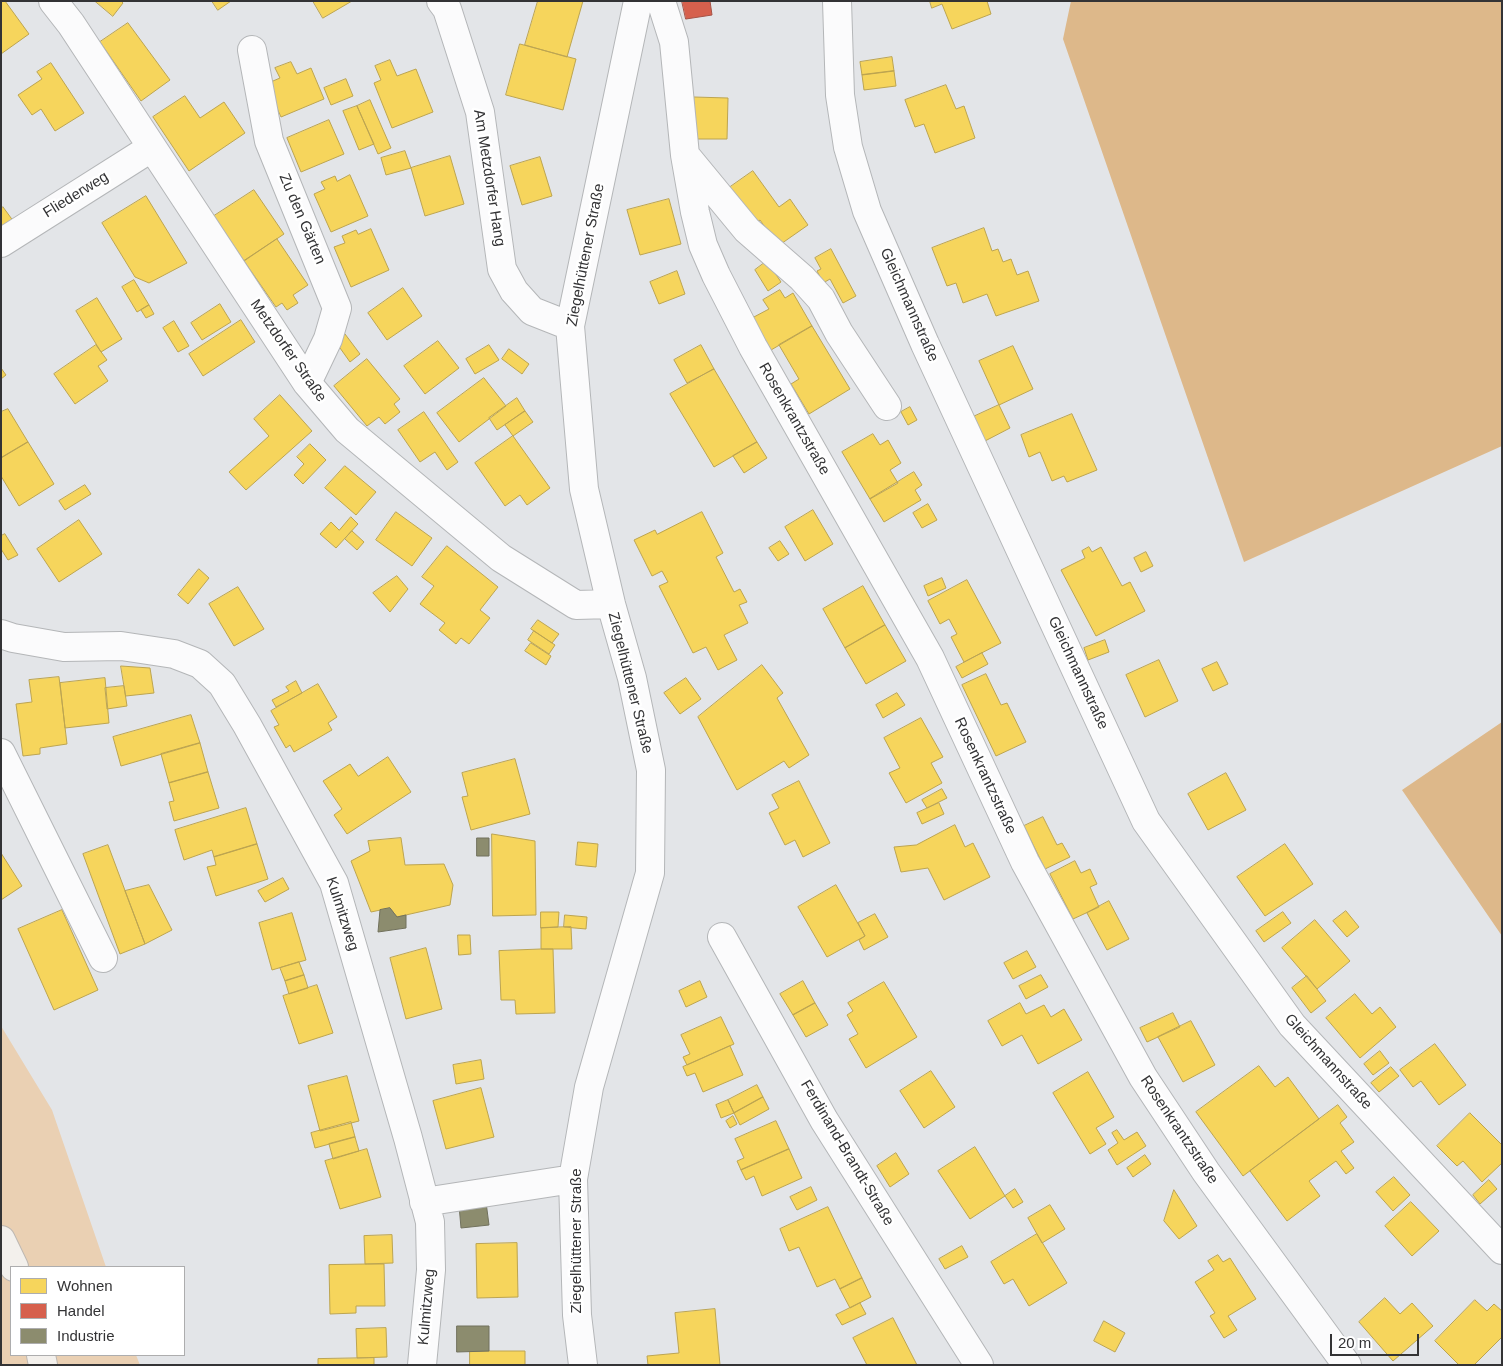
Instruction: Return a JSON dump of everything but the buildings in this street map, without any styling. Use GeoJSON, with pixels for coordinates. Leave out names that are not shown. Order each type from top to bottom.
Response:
{"type":"FeatureCollection","features":[{"type":"Feature","properties":{"kind":"main road"},"geometry":{"type":"LineString","coordinates":[[1,1240],[14,1266]]}},
{"type":"Feature","properties":{"kind":"street","name":"Metzdorfer Straße"},"geometry":{"type":"LineString","coordinates":[[53,1],[71,24],[151,148],[308,383],[347,430],[501,558],[576,605],[611,604]]}},
{"type":"Feature","properties":{"kind":"street","name":"Am Metzdorfer Hang"},"geometry":{"type":"LineString","coordinates":[[441,1],[447,9],[480,112],[502,269],[514,291],[532,311],[570,326]]}},
{"type":"Feature","properties":{"kind":"street","name":"Ziegelhüttener Straße"},"geometry":{"type":"LineString","coordinates":[[583,1365],[577,1315],[574,1179],[589,1087],[650,872],[651,770],[632,678],[611,604],[584,489],[570,326],[638,1]]}},
{"type":"Feature","properties":{"kind":"street","name":"Rosenkrantzstraße"},"geometry":{"type":"LineString","coordinates":[[661,1],[674,42],[685,154],[701,237],[716,275],[753,347],[930,658],[1034,880],[1143,1077],[1206,1172],[1347,1365]]}},
{"type":"Feature","properties":{"kind":"street","name":"Gleichmannstraße"},"geometry":{"type":"LineString","coordinates":[[837,1],[840,95],[848,146],[867,211],[925,344],[1146,821],[1292,1025],[1502,1250]]}},
{"type":"Feature","properties":{"kind":"street","name":"Zu den Gärten"},"geometry":{"type":"LineString","coordinates":[[252,50],[269,141],[337,308],[328,338],[308,383]]}},
{"type":"Feature","properties":{"kind":"street","name":"Fliederweg"},"geometry":{"type":"LineString","coordinates":[[1,243],[151,148]]}},
{"type":"Feature","properties":{"kind":"street"},"geometry":{"type":"LineString","coordinates":[[685,154],[747,230],[802,278],[821,299],[839,333],[887,406]]}},
{"type":"Feature","properties":{"kind":"street","name":"Kulmitzweg"},"geometry":{"type":"LineString","coordinates":[[1,634],[64,647],[121,646],[174,654],[200,664],[222,684],[334,883],[430,1222],[431,1270],[422,1365]]}},
{"type":"Feature","properties":{"kind":"street"},"geometry":{"type":"LineString","coordinates":[[1,753],[103,958]]}},
{"type":"Feature","properties":{"kind":"street","name":"Ferdinand-Brandt-Straße"},"geometry":{"type":"LineString","coordinates":[[722,937],[824,1120],[979,1365]]}},
{"type":"Feature","properties":{"kind":"street"},"geometry":{"type":"LineString","coordinates":[[424,1202],[574,1179]]}},
{"type":"Feature","properties":{"kind":"shaded area"},"geometry":{"type":"Polygon","coordinates":[[[1071,1],[1502,1],[1502,446],[1244,562],[1063,39],[1071,1]]]}},
{"type":"Feature","properties":{"kind":"shaded area"},"geometry":{"type":"Polygon","coordinates":[[[1502,722],[1502,936],[1402,790],[1502,722]]]}},
{"type":"Feature","properties":{"kind":"shaded area"},"geometry":{"type":"Polygon","coordinates":[[[1,1026],[52,1110],[106,1266],[10,1266],[10,1356],[136,1356],[140,1365],[1,1365],[1,1026]]]}}]}
